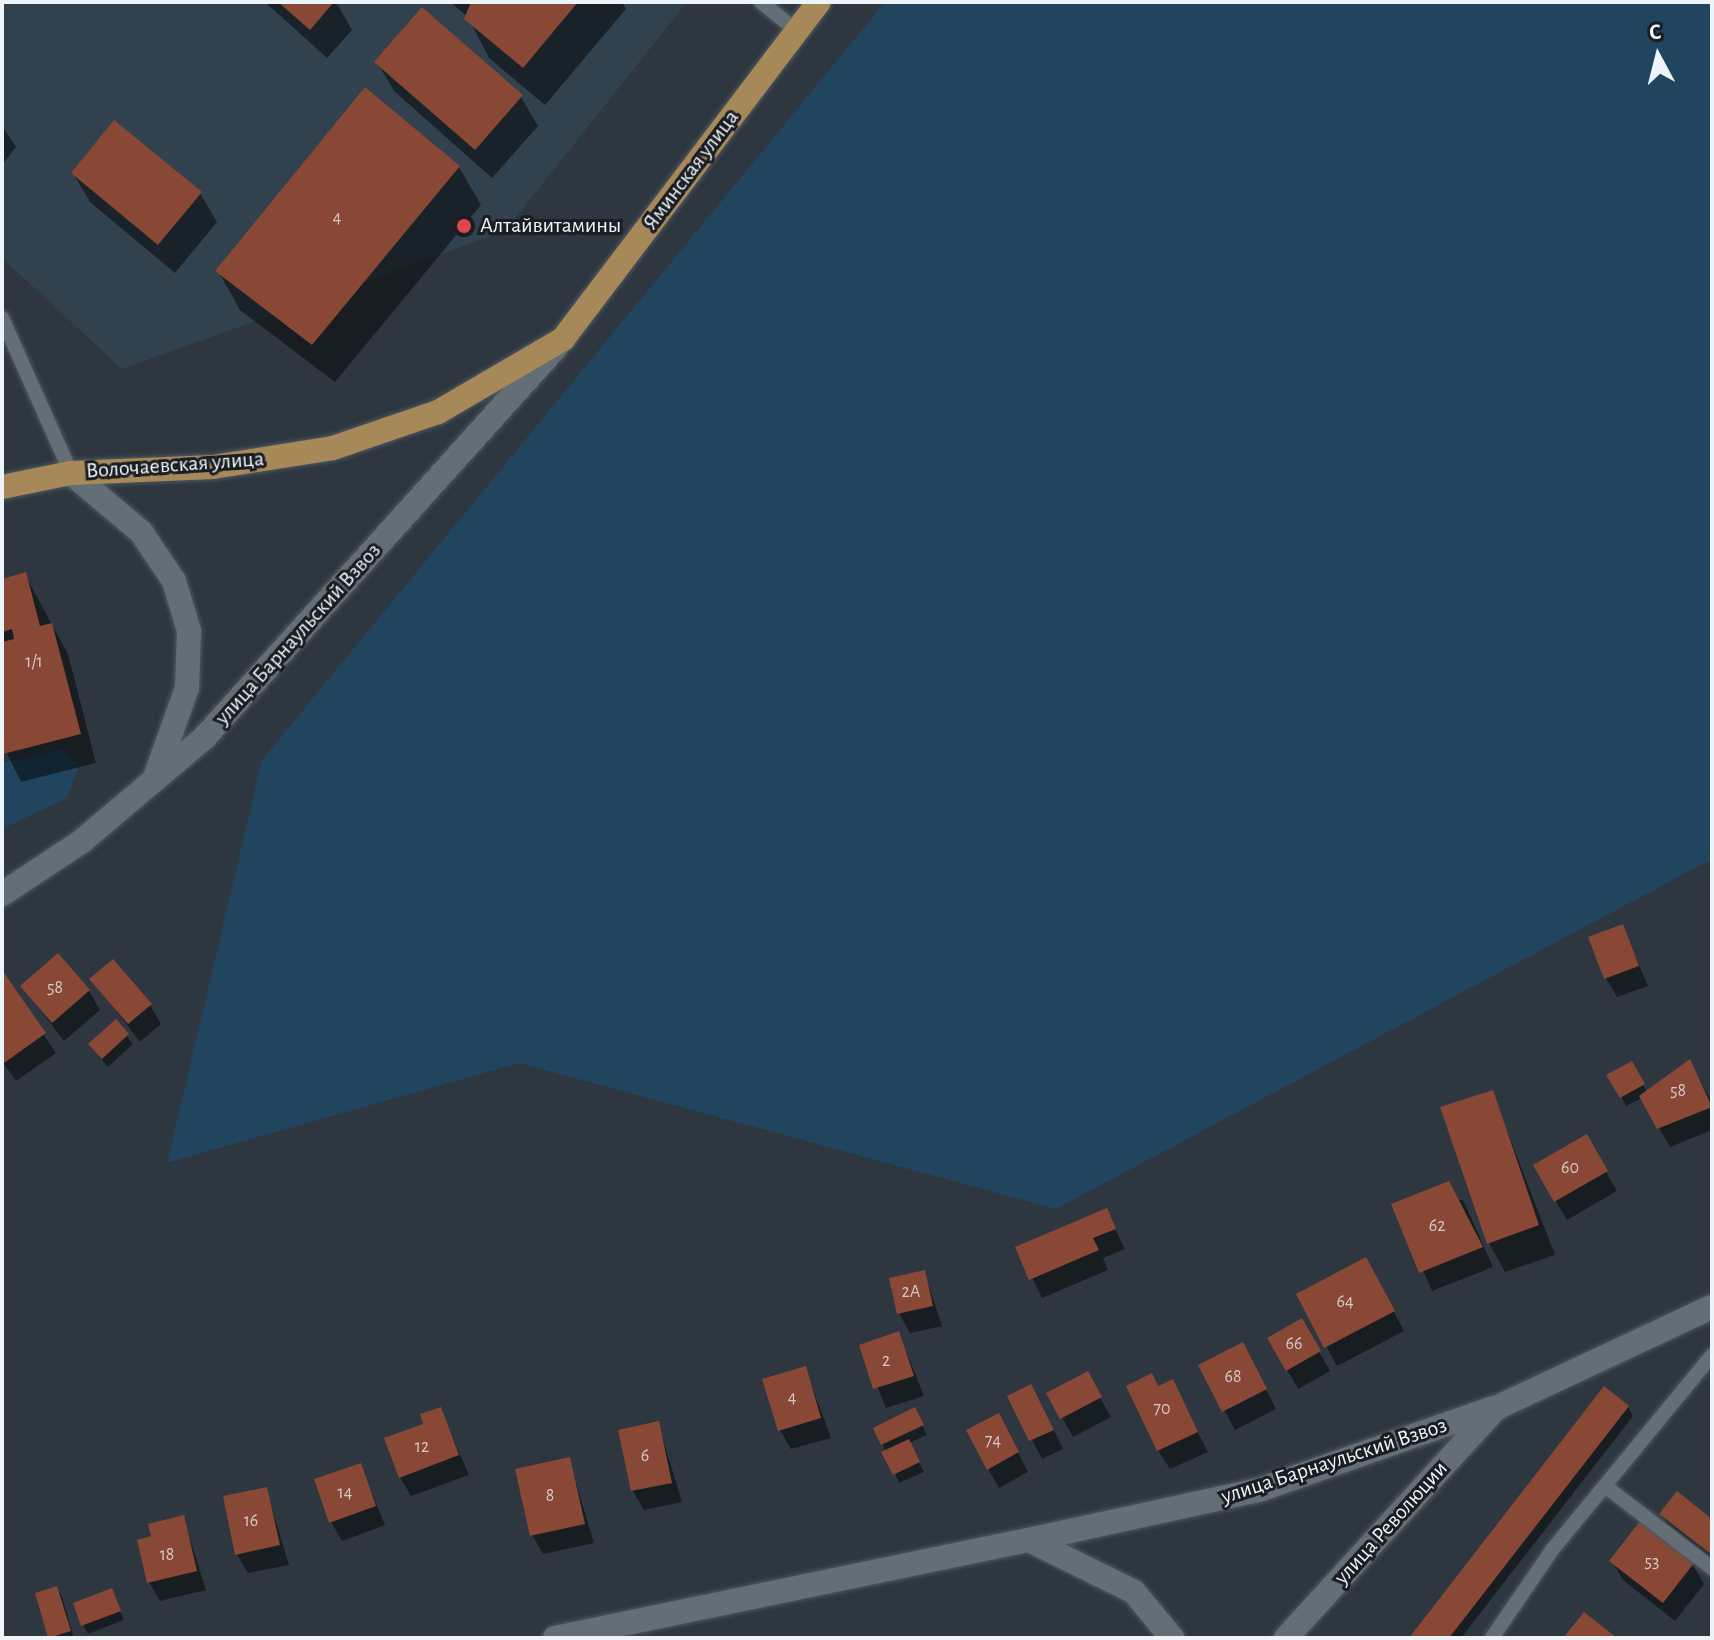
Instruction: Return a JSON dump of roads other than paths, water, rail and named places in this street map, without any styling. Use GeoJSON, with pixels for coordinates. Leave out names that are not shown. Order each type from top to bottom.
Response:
{"type":"FeatureCollection","features":[{"type":"Feature","properties":{"kind":"main road","name":"Яминская улица"},"geometry":{"type":"LineString","coordinates":[[563,339],[819,2]]}},
{"type":"Feature","properties":{"kind":"main road","name":"Волочаевская улица"},"geometry":{"type":"LineString","coordinates":[[2,487],[71,473],[213,467],[333,448],[438,412],[563,339]]}},
{"type":"Feature","properties":{"kind":"main road","name":"улица Барнаульский Взвоз"},"geometry":{"type":"LineString","coordinates":[[2,894],[154,781],[205,737],[563,339]]}},
{"type":"Feature","properties":{"kind":"main road"},"geometry":{"type":"LineString","coordinates":[[71,473],[141,532],[174,581],[189,631],[187,688],[154,781]]}},
{"type":"Feature","properties":{"kind":"main road","name":"улица Революции"},"geometry":{"type":"LineString","coordinates":[[1286,1638],[1496,1408],[1712,1307]]}},
{"type":"Feature","properties":{"kind":"main road","name":"улица Барнаульский Взвоз"},"geometry":{"type":"LineString","coordinates":[[555,1638],[1259,1490],[1496,1408]]}},
{"type":"Feature","properties":{"kind":"main road"},"geometry":{"type":"LineString","coordinates":[[1029,1540],[1134,1592],[1172,1638]]}},
{"type":"Feature","properties":{"kind":"lane"},"geometry":{"type":"LineString","coordinates":[[761,2],[797,31]]}},
{"type":"Feature","properties":{"kind":"lane"},"geometry":{"type":"LineString","coordinates":[[2,318],[71,473]]}},
{"type":"Feature","properties":{"kind":"lane"},"geometry":{"type":"LineString","coordinates":[[1492,1638],[1605,1486],[1712,1355]]}},
{"type":"Feature","properties":{"kind":"lane"},"geometry":{"type":"LineString","coordinates":[[1605,1486],[1712,1568]]}},
{"type":"Feature","properties":{"kind":"place","name":"Алтайвитамины"},"geometry":{"type":"Point","coordinates":[464,226]}}]}
